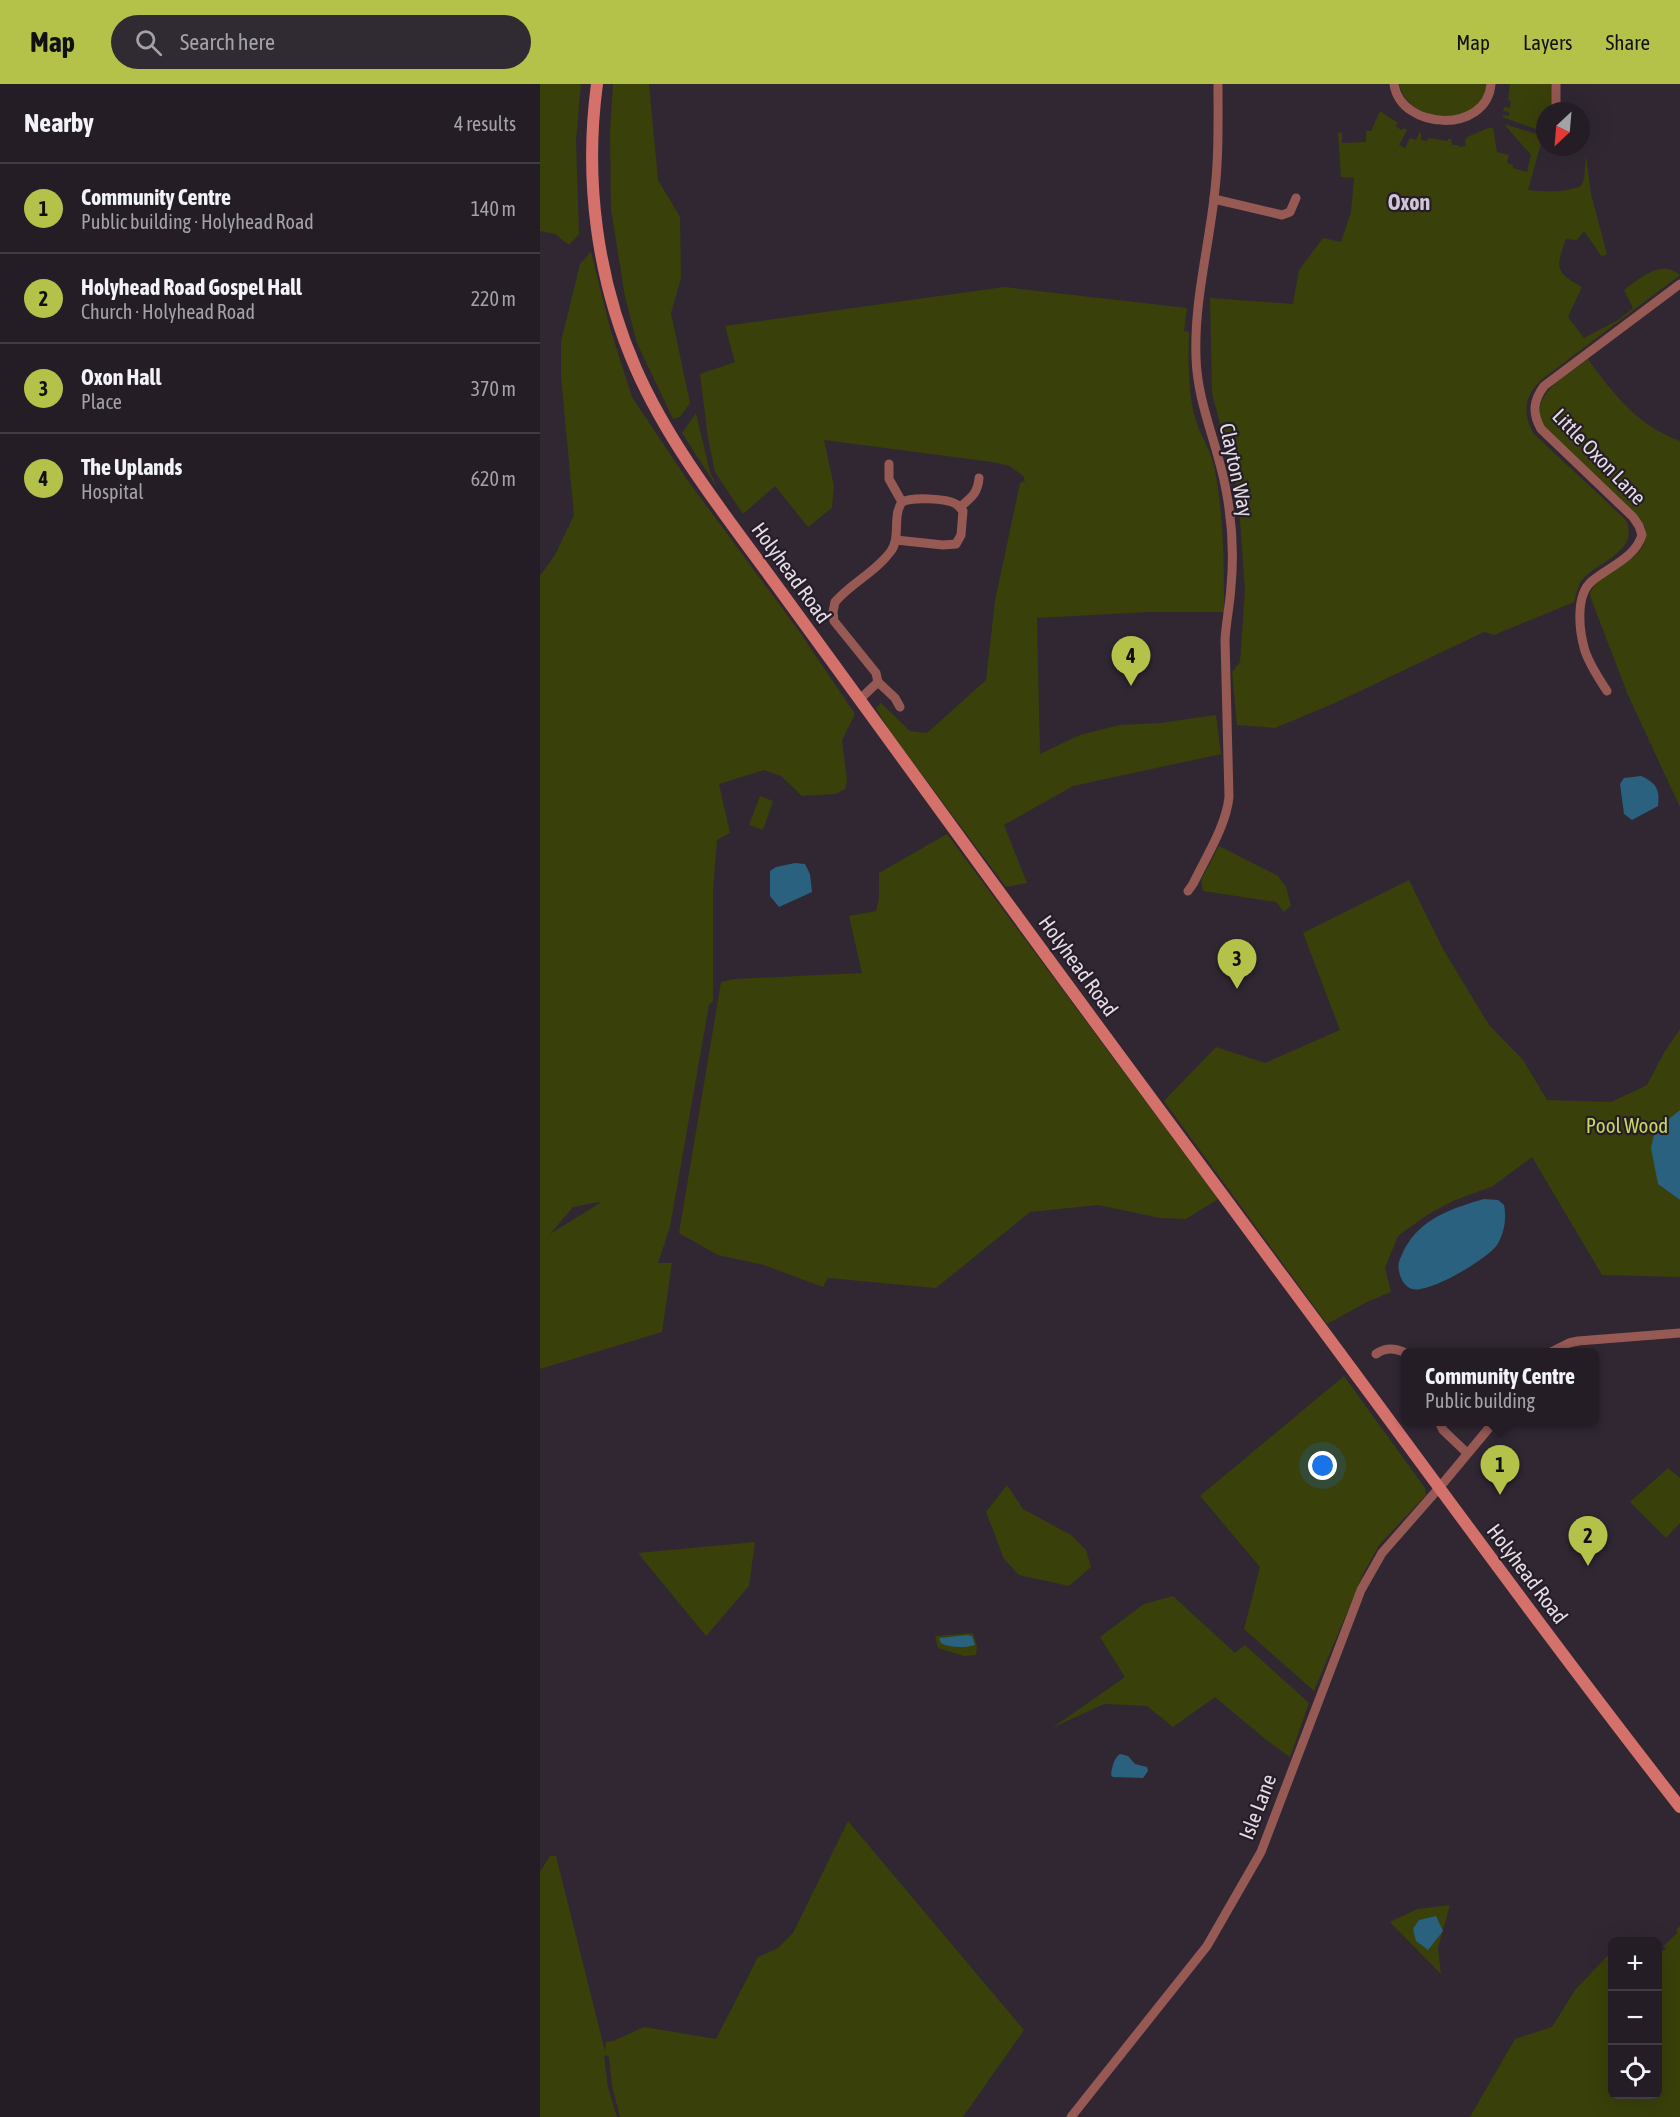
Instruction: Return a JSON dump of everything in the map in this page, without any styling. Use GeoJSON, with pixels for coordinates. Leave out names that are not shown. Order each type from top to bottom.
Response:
{"type":"FeatureCollection","features":[{"type":"Feature","properties":{"kind":"main road","name":"Holyhead Road"},"geometry":{"type":"LineString","coordinates":[[597,84],[591,130],[596,236],[611,299],[636,368],[669,431],[704,485],[806,628],[1018,918],[1439,1488],[1680,1807]]}},
{"type":"Feature","properties":{"kind":"street","name":"Clayton Way"},"geometry":{"type":"LineString","coordinates":[[1188,891],[1217,832],[1224,823],[1229,797],[1225,640],[1232,579],[1230,523],[1226,489],[1199,387],[1196,359],[1196,323],[1217,166],[1218,84]]}},
{"type":"Feature","properties":{"kind":"street"},"geometry":{"type":"LineString","coordinates":[[1394,84],[1397,94],[1410,110],[1426,118],[1442,121],[1459,119],[1477,111],[1489,98],[1491,84]]}},
{"type":"Feature","properties":{"kind":"street"},"geometry":{"type":"LineString","coordinates":[[1556,84],[1556,102]]}},
{"type":"Feature","properties":{"kind":"street"},"geometry":{"type":"LineString","coordinates":[[1214,199],[1282,215],[1290,212],[1296,198]]}},
{"type":"Feature","properties":{"kind":"street","name":"Little Oxon Lane"},"geometry":{"type":"LineString","coordinates":[[1607,691],[1586,651],[1581,632],[1582,596],[1590,582],[1633,552],[1642,535],[1640,526],[1541,429],[1534,415],[1534,407],[1544,386],[1680,284]]}},
{"type":"Feature","properties":{"kind":"street"},"geometry":{"type":"LineString","coordinates":[[890,464],[889,479],[902,502]]}},
{"type":"Feature","properties":{"kind":"street"},"geometry":{"type":"LineString","coordinates":[[960,507],[978,490],[979,478]]}},
{"type":"Feature","properties":{"kind":"street"},"geometry":{"type":"LineString","coordinates":[[896,540],[943,545],[956,544],[961,535],[963,511],[954,503],[946,501],[912,498],[902,502],[898,509],[896,540],[890,552],[884,560],[840,596],[833,607],[833,616],[837,626],[876,673],[878,682],[900,707]]}},
{"type":"Feature","properties":{"kind":"street"},"geometry":{"type":"LineString","coordinates":[[860,699],[878,682]]}},
{"type":"Feature","properties":{"kind":"street"},"geometry":{"type":"LineString","coordinates":[[1560,1348],[1578,1341],[1680,1333]]}},
{"type":"Feature","properties":{"kind":"street"},"geometry":{"type":"LineString","coordinates":[[1377,1339],[1380,1351],[1396,1349],[1401,1351]]}},
{"type":"Feature","properties":{"kind":"street"},"geometry":{"type":"LineString","coordinates":[[1441,1426],[1467,1453]]}},
{"type":"Feature","properties":{"kind":"street","name":"Isle Lane"},"geometry":{"type":"LineString","coordinates":[[1071,2117],[1207,1946],[1261,1852],[1361,1590],[1382,1552],[1491,1426]]}},
{"type":"Feature","properties":{"kind":"green space"},"geometry":{"type":"Polygon","coordinates":[[[540,84],[581,84],[576,141],[579,234],[569,245],[555,234],[540,231],[540,84]]]}},
{"type":"Feature","properties":{"kind":"green space"},"geometry":{"type":"Polygon","coordinates":[[[613,84],[649,84],[658,180],[680,217],[681,278],[671,313],[690,403],[680,417],[673,419],[637,343],[625,297],[611,209],[610,131],[613,84]]]}},
{"type":"Feature","properties":{"kind":"green space"},"geometry":{"type":"Polygon","coordinates":[[[1399,84],[1486,84],[1483,98],[1475,108],[1462,115],[1447,117],[1432,115],[1418,109],[1406,99],[1399,84]]]}},
{"type":"Feature","properties":{"kind":"green space"},"geometry":{"type":"Polygon","coordinates":[[[1510,84],[1551,84],[1552,102],[1536,102],[1536,129],[1502,117],[1503,115],[1509,116],[1509,112],[1503,111],[1504,107],[1510,108],[1511,101],[1508,100],[1510,84]]]}},
{"type":"Feature","properties":{"kind":"green space"},"geometry":{"type":"Polygon","coordinates":[[[1380,111],[1398,123],[1396,126],[1401,130],[1404,128],[1407,130],[1399,145],[1405,148],[1410,138],[1416,140],[1419,133],[1421,133],[1421,140],[1427,141],[1428,138],[1448,141],[1451,139],[1452,145],[1466,146],[1467,137],[1493,128],[1497,152],[1509,155],[1507,163],[1513,165],[1513,168],[1527,172],[1531,155],[1504,124],[1536,134],[1537,156],[1528,190],[1555,191],[1581,186],[1586,156],[1591,194],[1607,254],[1602,257],[1584,231],[1577,240],[1566,239],[1559,263],[1562,273],[1582,287],[1568,317],[1584,338],[1618,320],[1633,308],[1624,290],[1644,276],[1665,269],[1680,275],[1541,380],[1528,399],[1526,412],[1534,434],[1626,520],[1629,531],[1627,540],[1615,555],[1582,580],[1574,602],[1494,635],[1484,632],[1335,703],[1275,728],[1237,725],[1232,672],[1240,662],[1245,590],[1238,493],[1212,393],[1210,298],[1293,304],[1299,270],[1323,238],[1341,242],[1351,212],[1354,178],[1341,177],[1338,132],[1342,133],[1342,143],[1366,142],[1366,131],[1371,131],[1380,111]]]}},
{"type":"Feature","properties":{"kind":"green space"},"geometry":{"type":"Polygon","coordinates":[[[591,252],[610,328],[632,397],[688,481],[799,631],[855,714],[842,740],[847,781],[845,789],[835,794],[802,796],[781,776],[764,770],[719,784],[730,833],[717,840],[713,892],[713,1001],[709,1005],[670,1227],[658,1263],[672,1263],[662,1332],[540,1369],[540,576],[555,555],[574,515],[561,377],[561,342],[580,264],[591,252]],[[600,1203],[573,1207],[550,1234],[600,1203]]]}},
{"type":"Feature","properties":{"kind":"green space"},"geometry":{"type":"Polygon","coordinates":[[[1004,287],[1187,308],[1184,331],[1189,332],[1192,404],[1196,421],[1212,459],[1220,502],[1224,594],[1224,612],[1149,612],[1037,618],[1040,754],[1080,735],[1120,725],[1160,723],[1216,715],[1221,754],[1073,786],[1004,825],[1027,883],[1006,887],[888,729],[876,708],[881,703],[910,731],[927,733],[986,680],[995,601],[1020,483],[1025,481],[1023,476],[1010,466],[992,462],[824,440],[834,486],[832,508],[808,527],[775,486],[743,514],[715,472],[700,374],[735,362],[725,326],[1004,287]]]}},
{"type":"Feature","properties":{"kind":"green space"},"geometry":{"type":"Polygon","coordinates":[[[1588,359],[1617,396],[1639,418],[1665,435],[1680,441],[1680,807],[1628,695],[1590,596],[1597,583],[1629,561],[1641,549],[1645,526],[1546,431],[1541,419],[1540,408],[1543,398],[1550,389],[1588,359]]]}},
{"type":"Feature","properties":{"kind":"green space"},"geometry":{"type":"Polygon","coordinates":[[[696,413],[710,472],[718,489],[682,433],[696,413]]]}},
{"type":"Feature","properties":{"kind":"green space"},"geometry":{"type":"Polygon","coordinates":[[[760,796],[773,801],[763,830],[749,825],[760,796]]]}},
{"type":"Feature","properties":{"kind":"green space"},"geometry":{"type":"Polygon","coordinates":[[[947,834],[1218,1199],[1186,1219],[1160,1218],[1098,1205],[1030,1212],[936,1288],[828,1278],[823,1287],[764,1265],[718,1255],[679,1233],[721,982],[734,979],[862,973],[849,916],[876,911],[879,898],[879,873],[947,834]]]}},
{"type":"Feature","properties":{"kind":"green space"},"geometry":{"type":"Polygon","coordinates":[[[1219,846],[1278,876],[1286,887],[1291,906],[1284,912],[1276,902],[1203,891],[1201,880],[1219,846]]]}},
{"type":"Feature","properties":{"kind":"green space","name":"Pool Wood"},"geometry":{"type":"Polygon","coordinates":[[[1409,880],[1443,949],[1489,1025],[1523,1060],[1547,1100],[1611,1102],[1647,1085],[1680,1029],[1680,1110],[1655,1130],[1658,1184],[1680,1200],[1680,1277],[1602,1275],[1532,1157],[1493,1186],[1453,1201],[1427,1215],[1398,1236],[1385,1268],[1391,1292],[1327,1324],[1164,1101],[1216,1047],[1265,1063],[1340,1030],[1303,933],[1409,880]]]}},
{"type":"Feature","properties":{"kind":"green space"},"geometry":{"type":"Polygon","coordinates":[[[1344,1376],[1425,1488],[1426,1495],[1380,1544],[1364,1572],[1314,1691],[1244,1629],[1260,1567],[1200,1496],[1344,1376]]]}},
{"type":"Feature","properties":{"kind":"green space"},"geometry":{"type":"Polygon","coordinates":[[[1668,1468],[1680,1478],[1680,1523],[1666,1538],[1630,1502],[1668,1468]]]}},
{"type":"Feature","properties":{"kind":"green space"},"geometry":{"type":"Polygon","coordinates":[[[1007,1485],[1023,1509],[1071,1535],[1086,1550],[1091,1567],[1069,1586],[1019,1575],[1004,1559],[986,1512],[1007,1485]]]}},
{"type":"Feature","properties":{"kind":"green space"},"geometry":{"type":"Polygon","coordinates":[[[755,1542],[749,1586],[706,1636],[638,1553],[755,1542]]]}},
{"type":"Feature","properties":{"kind":"green space"},"geometry":{"type":"Polygon","coordinates":[[[1173,1596],[1235,1653],[1245,1645],[1309,1703],[1290,1757],[1215,1697],[1173,1727],[1147,1706],[1104,1704],[1052,1728],[1125,1677],[1100,1637],[1144,1604],[1173,1596]]]}},
{"type":"Feature","properties":{"kind":"green space"},"geometry":{"type":"Polygon","coordinates":[[[973,1633],[977,1647],[976,1655],[964,1656],[938,1648],[935,1636],[973,1633]]]}},
{"type":"Feature","properties":{"kind":"green space"},"geometry":{"type":"Polygon","coordinates":[[[848,1821],[1024,2030],[963,2117],[620,2117],[612,2086],[609,2057],[606,2055],[604,2056],[608,2087],[617,2117],[540,2117],[540,1872],[550,1856],[556,1856],[605,2051],[606,2042],[644,2027],[716,2039],[758,1957],[778,1948],[793,1933],[848,1821]]]}},
{"type":"Feature","properties":{"kind":"green space"},"geometry":{"type":"Polygon","coordinates":[[[1450,1905],[1438,1948],[1441,1974],[1390,1922],[1417,1909],[1450,1905]]]}},
{"type":"Feature","properties":{"kind":"green space"},"geometry":{"type":"Polygon","coordinates":[[[1680,1926],[1680,2117],[1470,2117],[1515,2039],[1552,2027],[1575,1990],[1608,1955],[1608,2099],[1662,2099],[1662,1950],[1666,1949],[1664,1946],[1678,1932],[1676,1930],[1680,1926]]]}},
{"type":"Feature","properties":{"kind":"water"},"geometry":{"type":"Polygon","coordinates":[[[1641,776],[1656,787],[1658,806],[1632,820],[1624,814],[1620,784],[1624,778],[1641,776]]]}},
{"type":"Feature","properties":{"kind":"water"},"geometry":{"type":"Polygon","coordinates":[[[795,863],[805,864],[810,874],[812,892],[779,907],[770,896],[770,871],[776,867],[795,863]]]}},
{"type":"Feature","properties":{"kind":"water"},"geometry":{"type":"Polygon","coordinates":[[[1680,1110],[1680,1200],[1658,1184],[1651,1148],[1655,1130],[1680,1110]]]}},
{"type":"Feature","properties":{"kind":"water"},"geometry":{"type":"Polygon","coordinates":[[[1484,1199],[1498,1200],[1504,1205],[1504,1226],[1497,1245],[1482,1258],[1444,1281],[1420,1289],[1407,1286],[1400,1276],[1399,1265],[1411,1239],[1438,1216],[1484,1199]]]}},
{"type":"Feature","properties":{"kind":"water"},"geometry":{"type":"Polygon","coordinates":[[[972,1636],[975,1645],[948,1646],[941,1643],[939,1638],[972,1636]]]}},
{"type":"Feature","properties":{"kind":"water"},"geometry":{"type":"Polygon","coordinates":[[[1120,1754],[1128,1756],[1135,1764],[1147,1767],[1148,1771],[1143,1778],[1113,1777],[1111,1775],[1115,1760],[1120,1754]]]}},
{"type":"Feature","properties":{"kind":"water"},"geometry":{"type":"Polygon","coordinates":[[[1436,1916],[1443,1931],[1428,1950],[1416,1941],[1413,1929],[1419,1920],[1436,1916]]]}},
{"type":"Feature","properties":{"kind":"place","name":"The Uplands"},"geometry":{"type":"Point","coordinates":[1131,686]}},
{"type":"Feature","properties":{"kind":"place","name":"Oxon Hall"},"geometry":{"type":"Point","coordinates":[1237,989]}},
{"type":"Feature","properties":{"kind":"place","name":"Community Centre"},"geometry":{"type":"Point","coordinates":[1500,1495]}},
{"type":"Feature","properties":{"kind":"place","name":"Holyhead Road Gospel Hall"},"geometry":{"type":"Point","coordinates":[1588,1566]}},
{"type":"Feature","properties":{"kind":"district","name":"Oxon"},"geometry":{"type":"Point","coordinates":[1409,202]}}]}
